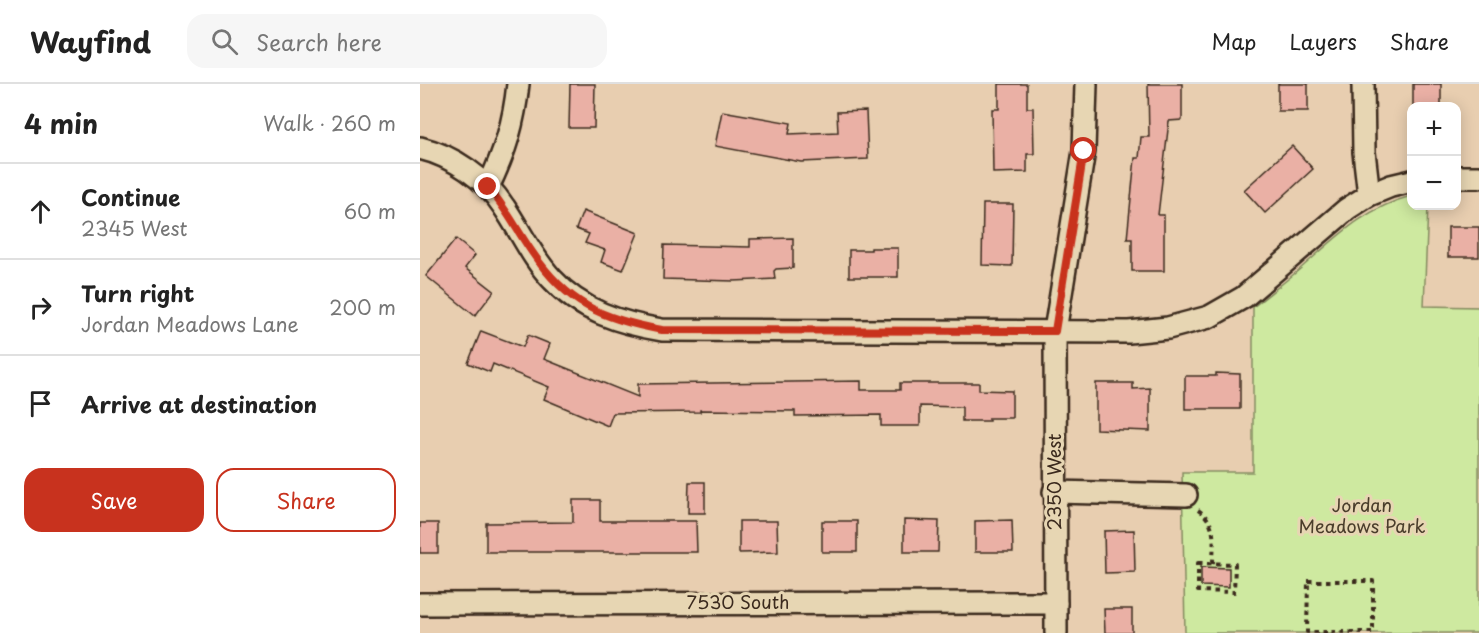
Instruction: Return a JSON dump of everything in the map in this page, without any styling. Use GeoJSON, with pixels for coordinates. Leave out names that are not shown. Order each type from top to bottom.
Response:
{"type":"FeatureCollection","features":[{"type":"Feature","properties":{"kind":"street"},"geometry":{"type":"LineString","coordinates":[[488,187],[509,138],[518,84]]}},
{"type":"Feature","properties":{"kind":"street","name":"2350 West"},"geometry":{"type":"LineString","coordinates":[[1056,633],[1055,331],[1083,161],[1086,84]]}},
{"type":"Feature","properties":{"kind":"street"},"geometry":{"type":"LineString","coordinates":[[1363,84],[1364,152],[1370,195]]}},
{"type":"Feature","properties":{"kind":"street"},"geometry":{"type":"LineString","coordinates":[[420,148],[431,150],[461,164],[488,187],[503,205],[531,251],[552,279],[574,298],[601,315],[629,324],[662,330],[1129,332],[1168,328],[1209,317],[1244,297],[1347,209],[1370,195],[1407,183]]}},
{"type":"Feature","properties":{"kind":"street"},"geometry":{"type":"LineString","coordinates":[[1461,177],[1479,177]]}},
{"type":"Feature","properties":{"kind":"street"},"geometry":{"type":"LineString","coordinates":[[1054,492],[1186,495]]}},
{"type":"Feature","properties":{"kind":"street","name":"7530 South"},"geometry":{"type":"LineString","coordinates":[[420,604],[1056,603]]}},
{"type":"Feature","properties":{"kind":"path"},"geometry":{"type":"LineString","coordinates":[[1186,495],[1194,507],[1209,519],[1213,530],[1213,564]]}},
{"type":"Feature","properties":{"kind":"path"},"geometry":{"type":"LineString","coordinates":[[1198,563],[1213,564],[1234,564],[1234,592],[1198,591],[1198,563]]}},
{"type":"Feature","properties":{"kind":"path"},"geometry":{"type":"LineString","coordinates":[[1308,581],[1373,581],[1373,632],[1339,632],[1307,632],[1308,581]]}},
{"type":"Feature","properties":{"kind":"green space","name":"Jordan Meadows Park"},"geometry":{"type":"Polygon","coordinates":[[[1407,197],[1407,210],[1428,210],[1424,306],[1479,307],[1479,633],[1185,633],[1182,472],[1253,472],[1253,307],[1351,225],[1407,197]]]}},
{"type":"Feature","properties":{"kind":"building"},"geometry":{"type":"Polygon","coordinates":[[[570,84],[595,84],[594,128],[569,128],[570,84]]]}},
{"type":"Feature","properties":{"kind":"building"},"geometry":{"type":"Polygon","coordinates":[[[999,84],[1027,84],[1027,108],[1033,108],[1034,154],[1027,154],[1027,172],[993,173],[992,109],[999,109],[999,84]]]}},
{"type":"Feature","properties":{"kind":"building"},"geometry":{"type":"Polygon","coordinates":[[[1148,84],[1182,84],[1182,120],[1169,121],[1158,215],[1164,215],[1164,271],[1132,271],[1132,239],[1127,239],[1135,158],[1139,158],[1141,137],[1149,137],[1148,84]]]}},
{"type":"Feature","properties":{"kind":"building"},"geometry":{"type":"Polygon","coordinates":[[[1278,84],[1308,84],[1308,111],[1278,111],[1278,84]]]}},
{"type":"Feature","properties":{"kind":"building"},"geometry":{"type":"Polygon","coordinates":[[[1413,84],[1441,84],[1441,102],[1413,102],[1413,84]]]}},
{"type":"Feature","properties":{"kind":"building"},"geometry":{"type":"Polygon","coordinates":[[[722,111],[791,123],[789,134],[838,132],[837,112],[866,111],[868,159],[801,162],[715,146],[722,111]]]}},
{"type":"Feature","properties":{"kind":"building"},"geometry":{"type":"Polygon","coordinates":[[[1292,146],[1313,169],[1265,213],[1244,190],[1292,146]]]}},
{"type":"Feature","properties":{"kind":"building"},"geometry":{"type":"Polygon","coordinates":[[[983,204],[1013,204],[1012,266],[982,265],[983,204]]]}},
{"type":"Feature","properties":{"kind":"building"},"geometry":{"type":"Polygon","coordinates":[[[583,211],[638,233],[623,270],[601,262],[605,250],[585,243],[589,234],[576,229],[583,211]]]}},
{"type":"Feature","properties":{"kind":"building"},"geometry":{"type":"Polygon","coordinates":[[[1448,227],[1479,227],[1479,257],[1448,257],[1448,227]]]}},
{"type":"Feature","properties":{"kind":"building"},"geometry":{"type":"Polygon","coordinates":[[[793,238],[793,268],[776,269],[775,279],[734,281],[663,279],[664,245],[750,247],[750,239],[793,238]]]}},
{"type":"Feature","properties":{"kind":"building"},"geometry":{"type":"Polygon","coordinates":[[[456,239],[475,255],[465,268],[494,291],[475,316],[426,276],[456,239]]]}},
{"type":"Feature","properties":{"kind":"building"},"geometry":{"type":"Polygon","coordinates":[[[871,248],[898,248],[898,277],[849,277],[849,250],[871,250],[871,248]]]}},
{"type":"Feature","properties":{"kind":"building"},"geometry":{"type":"Polygon","coordinates":[[[481,331],[523,347],[528,335],[550,344],[544,359],[638,397],[638,384],[861,381],[861,390],[900,390],[900,383],[979,383],[979,390],[1012,391],[1012,418],[962,421],[962,407],[920,406],[920,426],[881,426],[881,415],[795,416],[795,411],[700,410],[700,412],[613,413],[608,426],[544,399],[549,387],[493,364],[490,372],[468,363],[481,331]]]}},
{"type":"Feature","properties":{"kind":"building"},"geometry":{"type":"Polygon","coordinates":[[[1216,373],[1240,374],[1240,409],[1185,409],[1185,376],[1216,376],[1216,373]]]}},
{"type":"Feature","properties":{"kind":"building"},"geometry":{"type":"Polygon","coordinates":[[[1096,383],[1133,383],[1133,389],[1150,388],[1150,431],[1096,429],[1096,383]]]}},
{"type":"Feature","properties":{"kind":"building"},"geometry":{"type":"Polygon","coordinates":[[[689,482],[705,482],[705,513],[688,513],[689,482]]]}},
{"type":"Feature","properties":{"kind":"building"},"geometry":{"type":"Polygon","coordinates":[[[573,500],[600,500],[600,521],[696,521],[697,552],[486,552],[486,523],[573,522],[573,500]]]}},
{"type":"Feature","properties":{"kind":"building"},"geometry":{"type":"Polygon","coordinates":[[[904,520],[939,521],[938,552],[904,552],[904,520]]]}},
{"type":"Feature","properties":{"kind":"building"},"geometry":{"type":"Polygon","coordinates":[[[1012,520],[1013,552],[975,552],[975,521],[1012,520]]]}},
{"type":"Feature","properties":{"kind":"building"},"geometry":{"type":"Polygon","coordinates":[[[739,521],[777,521],[778,552],[739,553],[739,521]]]}},
{"type":"Feature","properties":{"kind":"building"},"geometry":{"type":"Polygon","coordinates":[[[822,521],[857,521],[857,552],[822,552],[822,521]]]}},
{"type":"Feature","properties":{"kind":"building"},"geometry":{"type":"Polygon","coordinates":[[[420,523],[438,523],[438,553],[420,553],[420,523]]]}},
{"type":"Feature","properties":{"kind":"building"},"geometry":{"type":"Polygon","coordinates":[[[1134,530],[1135,572],[1105,573],[1104,531],[1134,530]]]}},
{"type":"Feature","properties":{"kind":"building"},"geometry":{"type":"Polygon","coordinates":[[[1201,567],[1229,568],[1229,587],[1201,586],[1201,567]]]}},
{"type":"Feature","properties":{"kind":"building"},"geometry":{"type":"Polygon","coordinates":[[[1104,609],[1132,609],[1132,633],[1105,633],[1104,609]]]}},
{"type":"Feature","properties":{"kind":"route"},"geometry":{"type":"LineString","coordinates":[[488,187],[503,205],[531,251],[552,279],[574,298],[601,315],[629,324],[662,330],[1055,331],[1084,151]]}}]}
